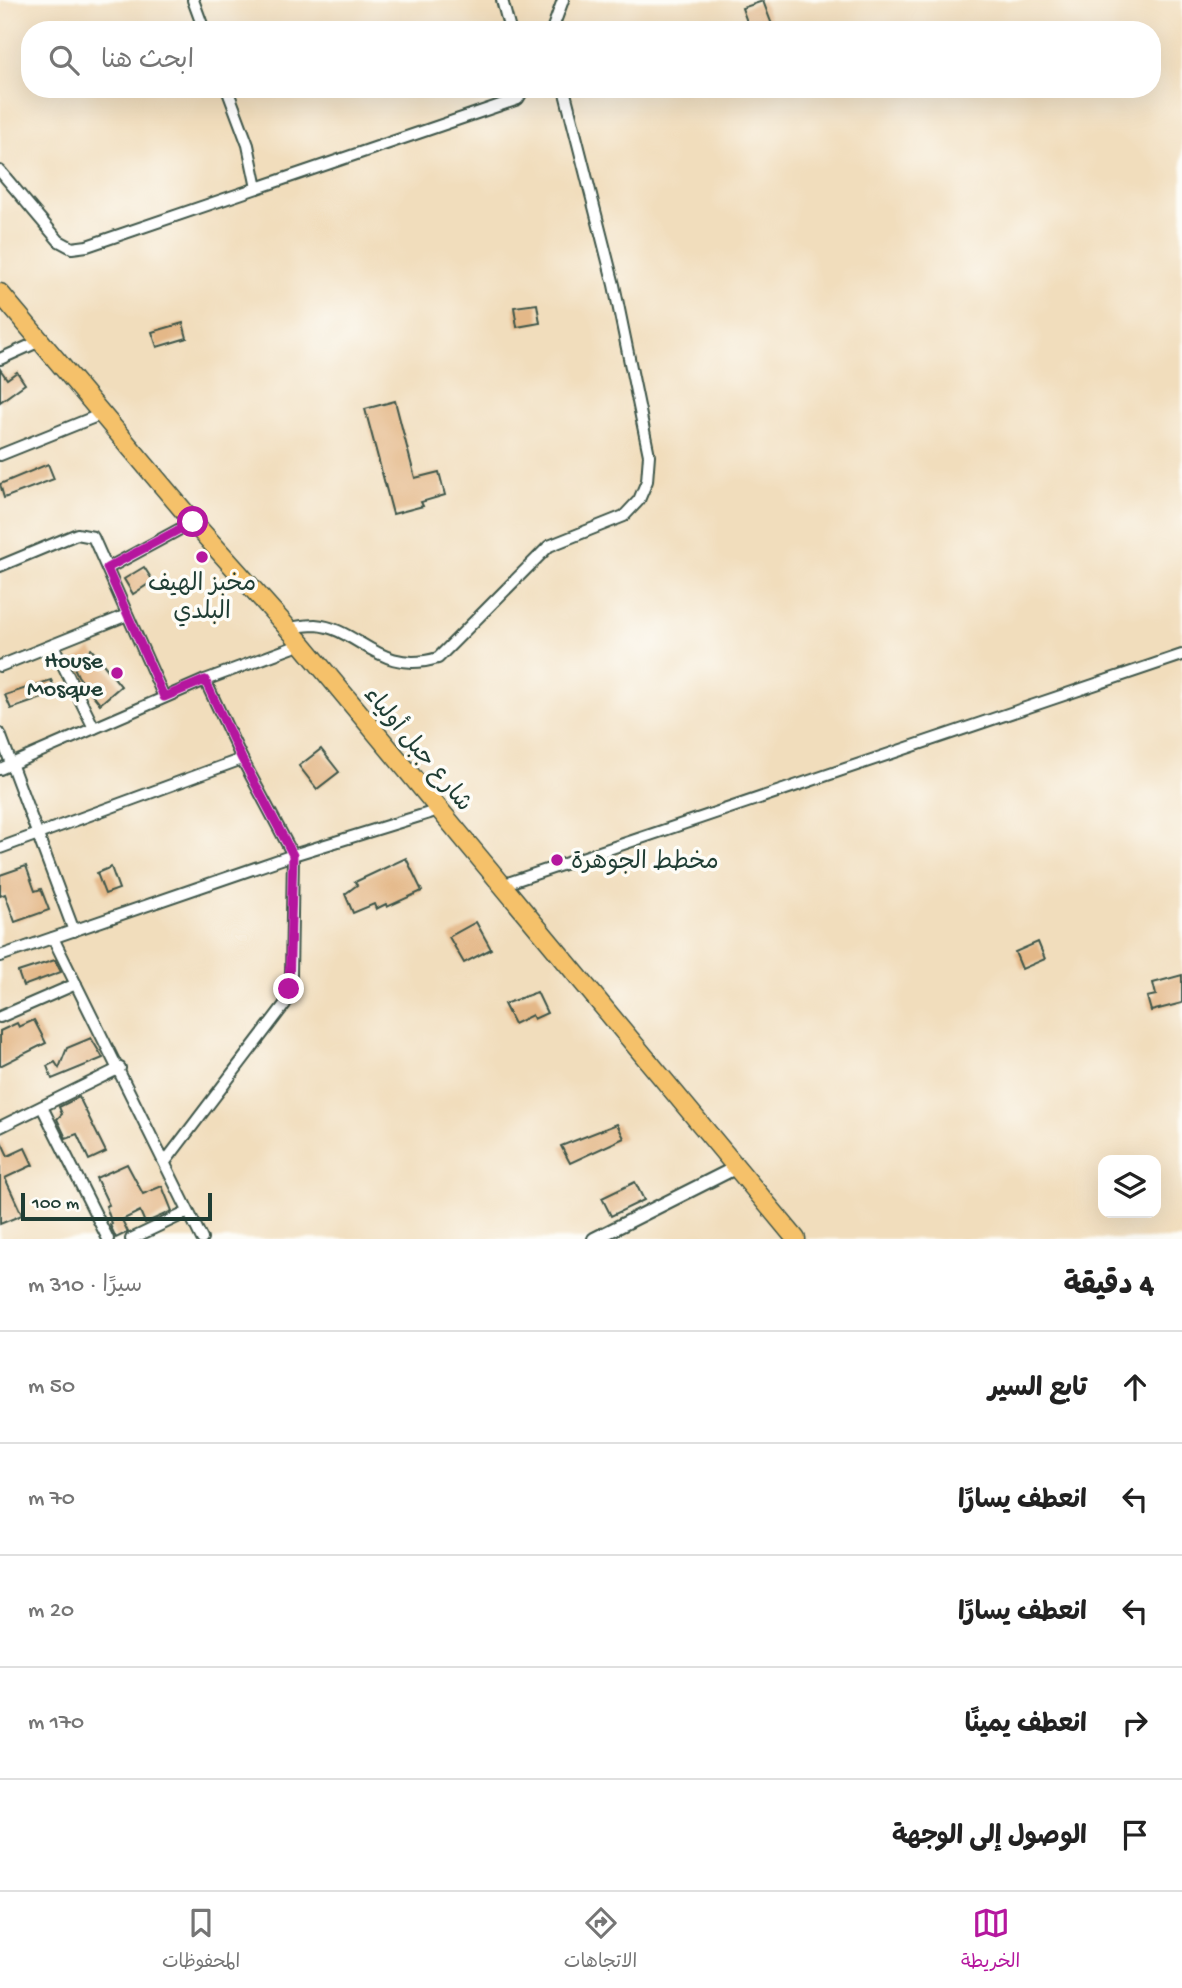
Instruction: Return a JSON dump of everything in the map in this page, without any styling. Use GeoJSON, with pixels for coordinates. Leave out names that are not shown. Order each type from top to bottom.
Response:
{"type":"FeatureCollection","features":[{"type":"Feature","properties":{"kind":"highway","name":"شارع جبل أولياء"},"geometry":{"type":"LineString","coordinates":[[0,293],[193,522],[302,644],[796,1239]]}},
{"type":"Feature","properties":{"kind":"street"},"geometry":{"type":"LineString","coordinates":[[193,0],[201,21]]}},
{"type":"Feature","properties":{"kind":"street"},"geometry":{"type":"LineString","coordinates":[[502,0],[508,21]]}},
{"type":"Feature","properties":{"kind":"street"},"geometry":{"type":"LineString","coordinates":[[555,21],[563,0]]}},
{"type":"Feature","properties":{"kind":"street"},"geometry":{"type":"LineString","coordinates":[[230,98],[248,145],[257,188]]}},
{"type":"Feature","properties":{"kind":"street"},"geometry":{"type":"LineString","coordinates":[[0,170],[59,241],[72,248],[88,246],[519,98]]}},
{"type":"Feature","properties":{"kind":"street"},"geometry":{"type":"LineString","coordinates":[[288,628],[316,625],[339,632],[368,651],[408,662],[424,663],[438,658],[549,546],[607,525],[624,516],[639,500],[650,468],[644,429],[614,285],[566,98]]}},
{"type":"Feature","properties":{"kind":"street"},"geometry":{"type":"LineString","coordinates":[[0,359],[40,341]]}},
{"type":"Feature","properties":{"kind":"street"},"geometry":{"type":"LineString","coordinates":[[0,455],[102,414]]}},
{"type":"Feature","properties":{"kind":"street"},"geometry":{"type":"LineString","coordinates":[[107,568],[193,522]]}},
{"type":"Feature","properties":{"kind":"street"},"geometry":{"type":"LineString","coordinates":[[0,566],[77,534],[93,537],[164,697]]}},
{"type":"Feature","properties":{"kind":"street"},"geometry":{"type":"LineString","coordinates":[[0,666],[127,615]]}},
{"type":"Feature","properties":{"kind":"street"},"geometry":{"type":"LineString","coordinates":[[0,769],[205,680],[302,644]]}},
{"type":"Feature","properties":{"kind":"street"},"geometry":{"type":"LineString","coordinates":[[53,645],[94,728]]}},
{"type":"Feature","properties":{"kind":"street"},"geometry":{"type":"LineString","coordinates":[[502,885],[1182,655]]}},
{"type":"Feature","properties":{"kind":"street"},"geometry":{"type":"LineString","coordinates":[[164,1162],[285,1004],[291,975],[293,855],[242,759],[205,680]]}},
{"type":"Feature","properties":{"kind":"street"},"geometry":{"type":"LineString","coordinates":[[0,734],[74,930]]}},
{"type":"Feature","properties":{"kind":"street"},"geometry":{"type":"LineString","coordinates":[[0,848],[242,759]]}},
{"type":"Feature","properties":{"kind":"street"},"geometry":{"type":"LineString","coordinates":[[0,956],[293,855],[439,810]]}},
{"type":"Feature","properties":{"kind":"street"},"geometry":{"type":"LineString","coordinates":[[53,938],[120,1068],[202,1239]]}},
{"type":"Feature","properties":{"kind":"street"},"geometry":{"type":"LineString","coordinates":[[0,1017],[76,984]]}},
{"type":"Feature","properties":{"kind":"street"},"geometry":{"type":"LineString","coordinates":[[0,1126],[120,1068]]}},
{"type":"Feature","properties":{"kind":"street"},"geometry":{"type":"LineString","coordinates":[[42,1107],[108,1239]]}},
{"type":"Feature","properties":{"kind":"street"},"geometry":{"type":"LineString","coordinates":[[594,1239],[735,1168]]}},
{"type":"Feature","properties":{"kind":"street"},"geometry":{"type":"LineString","coordinates":[[131,1239],[188,1213]]}},
{"type":"Feature","properties":{"kind":"building"},"geometry":{"type":"Polygon","coordinates":[[[763,1],[771,21],[747,21],[742,8],[763,1]]]}},
{"type":"Feature","properties":{"kind":"building"},"geometry":{"type":"Polygon","coordinates":[[[537,304],[540,323],[517,327],[514,307],[537,304]]]}},
{"type":"Feature","properties":{"kind":"building"},"geometry":{"type":"Polygon","coordinates":[[[183,323],[187,338],[157,347],[152,332],[183,323]]]}},
{"type":"Feature","properties":{"kind":"building"},"geometry":{"type":"Polygon","coordinates":[[[0,369],[7,379],[17,372],[25,384],[0,402],[0,369]]]}},
{"type":"Feature","properties":{"kind":"building"},"geometry":{"type":"Polygon","coordinates":[[[395,401],[415,478],[439,472],[445,495],[421,502],[423,506],[393,514],[365,409],[395,401]]]}},
{"type":"Feature","properties":{"kind":"building"},"geometry":{"type":"Polygon","coordinates":[[[48,464],[54,479],[4,498],[0,484],[48,464]]]}},
{"type":"Feature","properties":{"kind":"building"},"geometry":{"type":"Polygon","coordinates":[[[144,567],[153,581],[133,594],[124,579],[144,567]]]}},
{"type":"Feature","properties":{"kind":"building"},"geometry":{"type":"Polygon","coordinates":[[[91,649],[121,686],[100,704],[78,676],[72,663],[91,649]]]}},
{"type":"Feature","properties":{"kind":"building"},"geometry":{"type":"Polygon","coordinates":[[[51,680],[57,693],[11,709],[5,695],[51,680]]]}},
{"type":"Feature","properties":{"kind":"building"},"geometry":{"type":"Polygon","coordinates":[[[321,749],[339,772],[317,789],[299,766],[321,749]]]}},
{"type":"Feature","properties":{"kind":"building"},"geometry":{"type":"Polygon","coordinates":[[[406,858],[422,891],[387,907],[386,904],[376,909],[374,904],[353,913],[345,894],[357,885],[355,882],[406,858]]]}},
{"type":"Feature","properties":{"kind":"building"},"geometry":{"type":"Polygon","coordinates":[[[26,866],[35,891],[41,889],[49,910],[15,922],[5,894],[0,896],[0,875],[26,866]]]}},
{"type":"Feature","properties":{"kind":"building"},"geometry":{"type":"Polygon","coordinates":[[[111,867],[119,889],[105,894],[97,873],[111,867]]]}},
{"type":"Feature","properties":{"kind":"building"},"geometry":{"type":"Polygon","coordinates":[[[476,922],[491,949],[464,963],[449,937],[476,922]]]}},
{"type":"Feature","properties":{"kind":"building"},"geometry":{"type":"Polygon","coordinates":[[[1038,942],[1045,959],[1022,969],[1015,952],[1038,942]]]}},
{"type":"Feature","properties":{"kind":"building"},"geometry":{"type":"Polygon","coordinates":[[[55,960],[61,972],[23,986],[18,972],[55,960]]]}},
{"type":"Feature","properties":{"kind":"building"},"geometry":{"type":"Polygon","coordinates":[[[1182,975],[1182,1003],[1151,1011],[1147,997],[1156,995],[1153,983],[1182,975]]]}},
{"type":"Feature","properties":{"kind":"building"},"geometry":{"type":"Polygon","coordinates":[[[537,992],[547,1013],[534,1019],[532,1015],[514,1024],[504,1004],[537,992]]]}},
{"type":"Feature","properties":{"kind":"building"},"geometry":{"type":"Polygon","coordinates":[[[34,1020],[46,1043],[0,1066],[0,1031],[17,1023],[19,1027],[34,1020]]]}},
{"type":"Feature","properties":{"kind":"building"},"geometry":{"type":"Polygon","coordinates":[[[91,1038],[103,1058],[52,1079],[47,1066],[55,1062],[59,1068],[67,1048],[91,1038]]]}},
{"type":"Feature","properties":{"kind":"building"},"geometry":{"type":"Polygon","coordinates":[[[79,1097],[106,1152],[89,1160],[77,1134],[66,1138],[57,1119],[62,1114],[59,1107],[79,1097]]]}},
{"type":"Feature","properties":{"kind":"building"},"geometry":{"type":"Polygon","coordinates":[[[617,1124],[624,1138],[570,1163],[561,1146],[617,1124]]]}},
{"type":"Feature","properties":{"kind":"building"},"geometry":{"type":"Polygon","coordinates":[[[0,1139],[8,1156],[25,1148],[33,1165],[5,1178],[22,1215],[0,1224],[0,1139]]]}},
{"type":"Feature","properties":{"kind":"building"},"geometry":{"type":"Polygon","coordinates":[[[127,1164],[143,1194],[162,1186],[172,1211],[145,1223],[140,1211],[122,1220],[128,1232],[116,1238],[110,1225],[112,1224],[106,1206],[109,1205],[96,1178],[127,1164]]]}},
{"type":"Feature","properties":{"kind":"building"},"geometry":{"type":"Polygon","coordinates":[[[635,1182],[644,1200],[611,1216],[602,1198],[635,1182]]]}},
{"type":"Feature","properties":{"kind":"place","name":"مخبز الهيف البلدي"},"geometry":{"type":"Point","coordinates":[202,557]}},
{"type":"Feature","properties":{"kind":"place","name":"House Mosque"},"geometry":{"type":"Point","coordinates":[117,673]}},
{"type":"Feature","properties":{"kind":"place","name":"مخطط الجوهرة"},"geometry":{"type":"Point","coordinates":[557,860]}},
{"type":"Feature","properties":{"kind":"route"},"geometry":{"type":"LineString","coordinates":[[193,522],[107,568],[164,697],[205,680],[242,759],[293,855],[289,989]]}}]}
